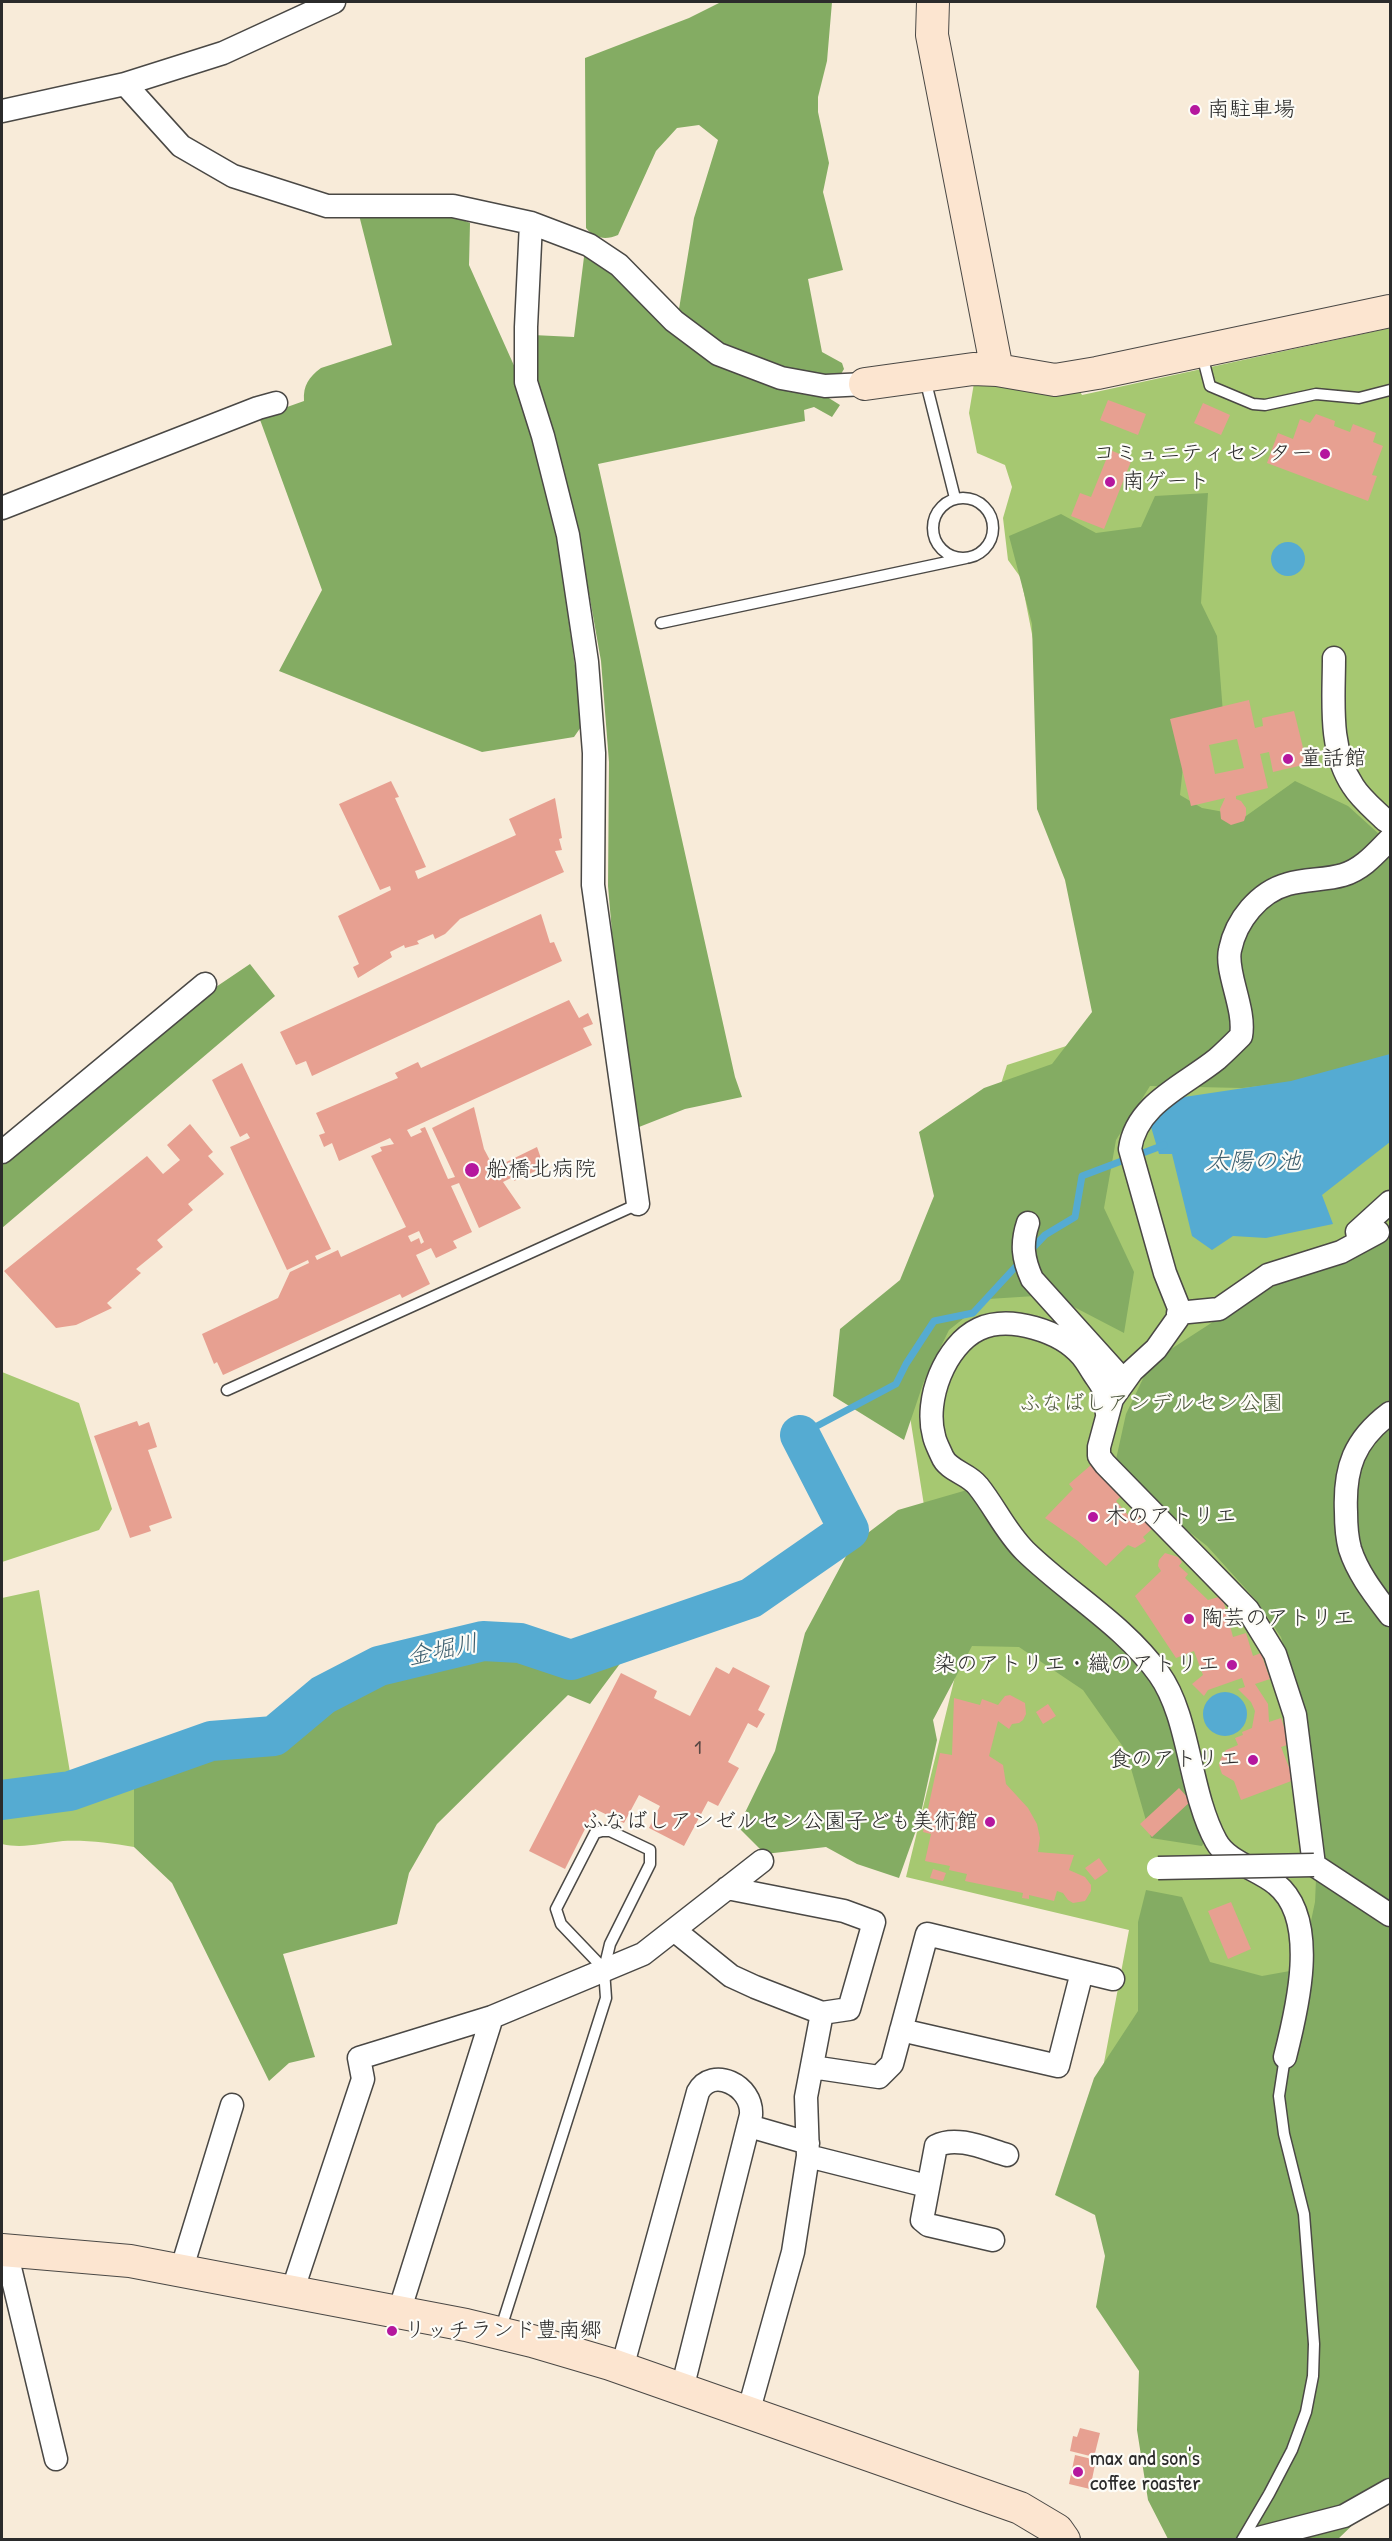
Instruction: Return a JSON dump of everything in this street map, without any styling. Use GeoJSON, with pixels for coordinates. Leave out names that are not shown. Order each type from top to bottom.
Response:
{"type":"FeatureCollection","features":[{"type":"Feature","properties":{"kind":"street"},"geometry":{"type":"LineString","coordinates":[[2,111],[124,84],[223,53],[334,2]]}},
{"type":"Feature","properties":{"kind":"street"},"geometry":{"type":"LineString","coordinates":[[933,2],[932,35],[997,370]]}},
{"type":"Feature","properties":{"kind":"street"},"geometry":{"type":"LineString","coordinates":[[124,84],[181,146],[233,177],[327,206],[453,206],[531,223],[589,244],[619,265],[674,321],[718,354],[781,378],[825,386],[865,384],[973,369],[997,370],[1055,380],[1390,311]]}},
{"type":"Feature","properties":{"kind":"street"},"geometry":{"type":"LineString","coordinates":[[531,223],[526,382],[543,436],[567,535],[588,662],[594,753],[593,885],[638,1204]]}},
{"type":"Feature","properties":{"kind":"street"},"geometry":{"type":"LineString","coordinates":[[2,508],[276,403]]}},
{"type":"Feature","properties":{"kind":"street"},"geometry":{"type":"LineString","coordinates":[[1334,658],[1334,716],[1336,741],[1342,764],[1353,787],[1390,823]]}},
{"type":"Feature","properties":{"kind":"street"},"geometry":{"type":"LineString","coordinates":[[1314,1865],[1295,1715],[1275,1654],[1248,1610],[1105,1464],[1098,1447],[1112,1399],[1124,1381],[1156,1349],[1178,1318],[1177,1299],[1165,1273],[1130,1149],[1134,1132],[1142,1117],[1152,1106],[1217,1059],[1241,1036],[1242,1020],[1229,953],[1233,937],[1242,919],[1256,902],[1272,890],[1289,884],[1344,875],[1367,862],[1390,839]]}},
{"type":"Feature","properties":{"kind":"street"},"geometry":{"type":"LineString","coordinates":[[2,1152],[205,984]]}},
{"type":"Feature","properties":{"kind":"street"},"geometry":{"type":"LineString","coordinates":[[1178,1312],[1219,1309],[1268,1275],[1341,1252],[1367,1232],[1390,1202]]}},
{"type":"Feature","properties":{"kind":"street"},"geometry":{"type":"LineString","coordinates":[[1028,1223],[1022,1249],[1032,1279],[1124,1381]]}},
{"type":"Feature","properties":{"kind":"street"},"geometry":{"type":"LineString","coordinates":[[1107,1416],[1104,1391],[1082,1355],[1063,1341],[1035,1328],[1016,1322],[995,1324],[978,1329],[961,1342],[951,1354],[935,1390],[933,1434],[945,1464],[976,1484],[1018,1544],[1143,1653],[1161,1676],[1173,1699],[1193,1776],[1214,1838],[1221,1851],[1276,1884],[1293,1901],[1300,1927],[1302,1958],[1294,2019],[1285,2057]]}},
{"type":"Feature","properties":{"kind":"street"},"geometry":{"type":"LineString","coordinates":[[1390,1413],[1374,1426],[1360,1443],[1349,1467],[1345,1489],[1350,1548],[1368,1585],[1390,1615]]}},
{"type":"Feature","properties":{"kind":"street"},"geometry":{"type":"LineString","coordinates":[[292,2292],[363,2079],[359,2058],[492,2017],[643,1954],[762,1861]]}},
{"type":"Feature","properties":{"kind":"street"},"geometry":{"type":"LineString","coordinates":[[1158,1868],[1314,1865],[1390,1915]]}},
{"type":"Feature","properties":{"kind":"street"},"geometry":{"type":"LineString","coordinates":[[674,1930],[731,1976],[822,2013],[849,2009],[874,1922],[844,1911],[727,1888]]}},
{"type":"Feature","properties":{"kind":"street"},"geometry":{"type":"LineString","coordinates":[[812,2067],[879,2077],[892,2064],[927,1934],[1113,1979]]}},
{"type":"Feature","properties":{"kind":"street"},"geometry":{"type":"LineString","coordinates":[[901,2030],[1058,2066],[1082,1972]]}},
{"type":"Feature","properties":{"kind":"street"},"geometry":{"type":"LineString","coordinates":[[747,2413],[793,2252],[808,2150],[806,2097],[822,2013]]}},
{"type":"Feature","properties":{"kind":"street"},"geometry":{"type":"LineString","coordinates":[[399,2312],[492,2017]]}},
{"type":"Feature","properties":{"kind":"street"},"geometry":{"type":"LineString","coordinates":[[622,2368],[702,2085],[707,2081],[723,2081],[742,2088],[750,2100],[752,2109],[682,2390]]}},
{"type":"Feature","properties":{"kind":"street"},"geometry":{"type":"LineString","coordinates":[[181,2271],[232,2105]]}},
{"type":"Feature","properties":{"kind":"street"},"geometry":{"type":"LineString","coordinates":[[749,2126],[808,2150],[927,2186]]}},
{"type":"Feature","properties":{"kind":"street"},"geometry":{"type":"LineString","coordinates":[[993,2240],[928,2225],[922,2220],[927,2186],[936,2146],[944,2142],[954,2141],[1007,2155]]}},
{"type":"Feature","properties":{"kind":"street"},"geometry":{"type":"LineString","coordinates":[[56,2459],[4,2251],[130,2261],[499,2333],[622,2368],[1020,2508],[1057,2530],[1064,2540]]}},
{"type":"Feature","properties":{"kind":"street"},"geometry":{"type":"LineString","coordinates":[[1251,2540],[1344,2516],[1390,2490]]}},
{"type":"Feature","properties":{"kind":"lane"},"geometry":{"type":"LineString","coordinates":[[1202,351],[1210,386],[1253,404],[1265,405],[1316,394],[1359,398],[1390,390]]}},
{"type":"Feature","properties":{"kind":"lane"},"geometry":{"type":"LineString","coordinates":[[925,377],[954,498]]}},
{"type":"Feature","properties":{"kind":"lane"},"geometry":{"type":"LineString","coordinates":[[662,623],[966,558],[975,555],[990,542],[993,522],[983,505],[965,497],[954,498],[938,510],[932,529],[934,538],[946,554],[966,558]]}},
{"type":"Feature","properties":{"kind":"lane"},"geometry":{"type":"LineString","coordinates":[[227,1390],[638,1204]]}},
{"type":"Feature","properties":{"kind":"lane"},"geometry":{"type":"LineString","coordinates":[[499,2333],[606,1998],[604,1970],[610,1944],[652,1856],[650,1850],[610,1831],[595,1833],[556,1909],[561,1924],[604,1970]]}},
{"type":"Feature","properties":{"kind":"lane"},"geometry":{"type":"LineString","coordinates":[[1242,2540],[1292,2450],[1306,2412],[1313,2376],[1314,2344],[1304,2214],[1284,2134],[1279,2097],[1285,2057]]}},
{"type":"Feature","properties":{"kind":"green space"},"geometry":{"type":"Polygon","coordinates":[[[721,2],[832,2],[827,61],[818,97],[818,112],[829,163],[823,192],[843,270],[808,279],[822,352],[842,363],[844,369],[841,374],[824,378],[780,370],[722,349],[678,315],[694,218],[718,140],[699,125],[677,128],[656,151],[618,235],[609,238],[601,237],[586,228],[585,58],[689,18],[721,2]]]}},
{"type":"Feature","properties":{"kind":"green space"},"geometry":{"type":"Polygon","coordinates":[[[359,215],[451,215],[470,223],[469,265],[516,370],[557,535],[583,724],[574,737],[482,752],[279,671],[322,590],[259,417],[304,401],[308,382],[321,368],[392,345],[359,215]]]}},
{"type":"Feature","properties":{"kind":"green space"},"geometry":{"type":"Polygon","coordinates":[[[585,249],[669,325],[824,395],[840,405],[832,417],[814,407],[804,410],[805,421],[598,464],[735,1077],[742,1097],[685,1109],[639,1127],[614,956],[608,886],[609,762],[601,661],[579,537],[533,382],[533,335],[574,337],[585,249]]]}},
{"type":"Feature","properties":{"kind":"green space","name":"ふなばしアンデルセン公園"},"geometry":{"type":"Polygon","coordinates":[[[1390,328],[1390,2468],[1083,2174],[1129,1930],[906,1877],[972,1607],[929,1537],[905,1385],[1007,1065],[1110,1032],[1021,578],[1008,560],[1003,518],[1012,487],[1005,465],[977,453],[969,413],[974,383],[1053,394],[1079,390],[1082,395],[1390,328]]]}},
{"type":"Feature","properties":{"kind":"green space"},"geometry":{"type":"Polygon","coordinates":[[[1208,493],[1201,603],[1217,636],[1223,713],[1187,728],[1180,795],[1202,808],[1246,816],[1295,781],[1348,806],[1390,844],[1390,1071],[1242,1088],[1150,1086],[1116,1140],[1104,1208],[1134,1272],[1124,1333],[1051,1295],[988,1299],[949,1330],[924,1381],[904,1440],[833,1396],[840,1329],[900,1280],[934,1196],[919,1132],[984,1088],[1052,1064],[1092,1012],[1065,880],[1037,809],[1032,624],[1009,536],[1061,514],[1096,533],[1141,527],[1155,496],[1208,493]]]}},
{"type":"Feature","properties":{"kind":"green space"},"geometry":{"type":"Polygon","coordinates":[[[250,964],[275,996],[2,1228],[2,1163],[210,991],[250,964]]]}},
{"type":"Feature","properties":{"kind":"green space"},"geometry":{"type":"Polygon","coordinates":[[[1390,1238],[1390,2489],[1338,2539],[1168,2539],[1148,2500],[1137,2430],[1139,2371],[1096,2307],[1105,2256],[1095,2215],[1055,2195],[1094,2078],[1138,2011],[1138,1922],[1146,1890],[1182,1897],[1210,1962],[1262,1976],[1301,1969],[1315,1902],[1318,1832],[1308,1726],[1281,1637],[1256,1600],[1207,1546],[1143,1495],[1115,1464],[1126,1414],[1151,1362],[1253,1296],[1329,1261],[1390,1238]]]}},
{"type":"Feature","properties":{"kind":"green space"},"geometry":{"type":"Polygon","coordinates":[[[2,1372],[79,1403],[112,1509],[99,1530],[2,1562],[2,1372]]]}},
{"type":"Feature","properties":{"kind":"green space"},"geometry":{"type":"Polygon","coordinates":[[[967,1490],[1009,1521],[1082,1585],[1134,1636],[1215,1822],[1202,1846],[1151,1838],[1126,1751],[1083,1690],[1019,1647],[972,1646],[933,1720],[937,1740],[919,1822],[899,1878],[857,1864],[826,1847],[765,1854],[738,1827],[775,1751],[805,1633],[852,1545],[898,1510],[967,1490]]]}},
{"type":"Feature","properties":{"kind":"green space"},"geometry":{"type":"Polygon","coordinates":[[[39,1590],[72,1784],[2,1793],[2,1598],[39,1590]]]}},
{"type":"Feature","properties":{"kind":"green space"},"geometry":{"type":"Polygon","coordinates":[[[484,1648],[579,1668],[618,1652],[622,1661],[590,1704],[568,1695],[437,1824],[409,1873],[397,1924],[283,1954],[315,2057],[289,2063],[269,2081],[172,1883],[134,1847],[134,1778],[191,1755],[284,1741],[327,1700],[383,1674],[484,1648]]]}},
{"type":"Feature","properties":{"kind":"green space"},"geometry":{"type":"Polygon","coordinates":[[[134,1778],[134,1847],[81,1841],[25,1846],[2,1844],[2,1804],[73,1795],[134,1778]]]}},
{"type":"Feature","properties":{"kind":"water"},"geometry":{"type":"Polygon","coordinates":[[[1288,542],[1300,547],[1305,559],[1300,571],[1288,576],[1276,571],[1271,559],[1276,547],[1288,542]]]}},
{"type":"Feature","properties":{"kind":"water","name":"太陽の池"},"geometry":{"type":"Polygon","coordinates":[[[1390,1054],[1390,1142],[1322,1195],[1333,1224],[1266,1238],[1233,1236],[1212,1250],[1192,1236],[1172,1154],[1159,1154],[1144,1103],[1291,1081],[1390,1054]]]}},
{"type":"Feature","properties":{"kind":"water"},"geometry":{"type":"Polygon","coordinates":[[[1225,1692],[1241,1698],[1247,1714],[1241,1730],[1225,1736],[1209,1730],[1203,1714],[1209,1698],[1225,1692]]]}},
{"type":"Feature","properties":{"kind":"building"},"geometry":{"type":"Polygon","coordinates":[[[1108,400],[1146,414],[1138,435],[1100,420],[1108,400]]]}},
{"type":"Feature","properties":{"kind":"building"},"geometry":{"type":"Polygon","coordinates":[[[1203,403],[1230,415],[1221,435],[1194,423],[1203,403]]]}},
{"type":"Feature","properties":{"kind":"building","name":"コミュニティセンター"},"geometry":{"type":"Polygon","coordinates":[[[1316,414],[1335,421],[1334,426],[1350,432],[1353,424],[1376,433],[1373,442],[1383,446],[1372,475],[1377,476],[1368,501],[1267,463],[1278,433],[1293,439],[1300,419],[1310,423],[1316,414]]]}},
{"type":"Feature","properties":{"kind":"building","name":"南ゲート"},"geometry":{"type":"Polygon","coordinates":[[[1110,450],[1132,459],[1104,529],[1071,516],[1080,493],[1091,497],[1110,450]]]}},
{"type":"Feature","properties":{"kind":"building","name":"童話館"},"geometry":{"type":"Polygon","coordinates":[[[1249,700],[1255,728],[1263,726],[1262,718],[1294,711],[1307,764],[1273,772],[1269,752],[1260,754],[1268,788],[1236,796],[1236,799],[1241,801],[1246,808],[1246,815],[1244,821],[1231,825],[1221,819],[1220,809],[1225,798],[1191,806],[1170,719],[1249,700]],[[1237,739],[1209,745],[1215,774],[1244,768],[1237,739]]]}},
{"type":"Feature","properties":{"kind":"building"},"geometry":{"type":"Polygon","coordinates":[[[391,781],[399,797],[395,798],[426,867],[415,871],[418,879],[516,835],[509,819],[555,798],[562,850],[555,851],[564,872],[460,919],[445,934],[435,939],[433,934],[417,941],[419,944],[405,948],[404,945],[390,952],[392,957],[358,978],[353,967],[359,964],[338,916],[391,890],[390,886],[380,890],[339,804],[391,781]]]}},
{"type":"Feature","properties":{"kind":"building"},"geometry":{"type":"Polygon","coordinates":[[[541,914],[550,943],[554,942],[562,961],[312,1076],[306,1061],[296,1065],[280,1032],[541,914]]]}},
{"type":"Feature","properties":{"kind":"building"},"geometry":{"type":"Polygon","coordinates":[[[569,1000],[579,1018],[588,1013],[593,1024],[583,1028],[592,1045],[407,1130],[411,1137],[422,1132],[420,1129],[425,1127],[448,1179],[455,1177],[432,1128],[474,1107],[484,1149],[494,1168],[537,1147],[544,1167],[514,1181],[513,1177],[503,1182],[521,1208],[479,1228],[459,1183],[451,1186],[472,1232],[453,1241],[457,1248],[436,1258],[431,1248],[416,1255],[430,1284],[402,1298],[400,1294],[223,1375],[217,1362],[214,1364],[202,1334],[278,1298],[290,1272],[309,1263],[308,1260],[287,1270],[230,1147],[250,1138],[247,1133],[240,1137],[212,1080],[242,1063],[331,1249],[315,1256],[317,1260],[338,1250],[341,1257],[406,1227],[371,1156],[382,1151],[380,1147],[394,1144],[390,1138],[339,1161],[332,1143],[324,1147],[319,1135],[325,1133],[316,1113],[398,1078],[395,1073],[418,1062],[421,1068],[569,1000]],[[419,1231],[408,1236],[411,1242],[419,1238],[421,1244],[424,1242],[419,1231]]]}},
{"type":"Feature","properties":{"kind":"building"},"geometry":{"type":"Polygon","coordinates":[[[190,1124],[213,1152],[208,1156],[224,1174],[188,1204],[193,1210],[157,1240],[163,1247],[136,1269],[141,1273],[107,1303],[112,1308],[76,1325],[56,1328],[4,1271],[147,1156],[163,1174],[180,1160],[167,1145],[190,1124]]]}},
{"type":"Feature","properties":{"kind":"building"},"geometry":{"type":"Polygon","coordinates":[[[137,1421],[139,1426],[149,1422],[157,1447],[148,1450],[172,1518],[149,1526],[151,1531],[130,1538],[94,1436],[137,1421]]]}},
{"type":"Feature","properties":{"kind":"building","name":"木のアトリエ"},"geometry":{"type":"Polygon","coordinates":[[[1091,1465],[1121,1496],[1116,1501],[1128,1515],[1135,1510],[1152,1529],[1143,1537],[1146,1541],[1135,1548],[1128,1545],[1106,1566],[1078,1541],[1045,1518],[1073,1489],[1069,1484],[1091,1465]]]}},
{"type":"Feature","properties":{"kind":"building"},"geometry":{"type":"Polygon","coordinates":[[[1165,1553],[1178,1557],[1182,1562],[1179,1566],[1188,1574],[1185,1578],[1208,1600],[1222,1596],[1233,1637],[1246,1633],[1253,1656],[1261,1653],[1270,1679],[1255,1684],[1268,1704],[1269,1722],[1281,1718],[1290,1744],[1281,1747],[1294,1780],[1241,1800],[1234,1781],[1222,1774],[1219,1765],[1221,1758],[1226,1750],[1238,1745],[1235,1738],[1252,1728],[1255,1711],[1251,1702],[1238,1689],[1245,1687],[1242,1678],[1208,1690],[1204,1696],[1192,1684],[1203,1675],[1194,1651],[1176,1658],[1135,1596],[1161,1571],[1158,1566],[1159,1560],[1165,1553]]]}},
{"type":"Feature","properties":{"kind":"building"},"geometry":{"type":"Polygon","coordinates":[[[716,1667],[729,1674],[733,1667],[770,1686],[758,1710],[765,1714],[757,1728],[748,1723],[728,1762],[739,1768],[718,1806],[708,1801],[684,1846],[649,1828],[660,1806],[639,1795],[624,1823],[595,1809],[565,1869],[529,1851],[621,1673],[657,1691],[654,1698],[690,1716],[716,1667]]]}},
{"type":"Feature","properties":{"kind":"building"},"geometry":{"type":"Polygon","coordinates":[[[1010,1695],[1025,1703],[1026,1714],[1023,1720],[1012,1724],[1009,1729],[998,1721],[989,1756],[1003,1765],[1006,1784],[1028,1808],[1037,1824],[1040,1838],[1038,1852],[1074,1855],[1069,1870],[1085,1877],[1091,1885],[1091,1891],[1085,1901],[1073,1903],[1063,1893],[1057,1891],[1054,1901],[1029,1895],[1029,1899],[1022,1898],[1023,1893],[965,1881],[967,1874],[949,1870],[950,1866],[925,1861],[931,1834],[923,1832],[940,1753],[952,1755],[954,1698],[980,1705],[982,1699],[998,1705],[1005,1696],[1010,1695]]]}},
{"type":"Feature","properties":{"kind":"building"},"geometry":{"type":"Polygon","coordinates":[[[1048,1704],[1056,1716],[1043,1724],[1036,1712],[1048,1704]]]}},
{"type":"Feature","properties":{"kind":"building"},"geometry":{"type":"Polygon","coordinates":[[[1179,1788],[1191,1801],[1152,1837],[1140,1824],[1179,1788]]]}},
{"type":"Feature","properties":{"kind":"building"},"geometry":{"type":"Polygon","coordinates":[[[1099,1858],[1108,1871],[1095,1880],[1085,1868],[1099,1858]]]}},
{"type":"Feature","properties":{"kind":"building"},"geometry":{"type":"Polygon","coordinates":[[[933,1869],[946,1873],[943,1881],[930,1878],[933,1869]]]}},
{"type":"Feature","properties":{"kind":"building"},"geometry":{"type":"Polygon","coordinates":[[[1231,1902],[1251,1949],[1228,1959],[1208,1911],[1231,1902]]]}},
{"type":"Feature","properties":{"kind":"building"},"geometry":{"type":"Polygon","coordinates":[[[1080,2428],[1100,2433],[1094,2457],[1070,2451],[1073,2436],[1077,2437],[1080,2428]]]}},
{"type":"Feature","properties":{"kind":"building"},"geometry":{"type":"Polygon","coordinates":[[[1075,2455],[1096,2460],[1090,2489],[1069,2484],[1075,2455]]]}},
{"type":"Feature","properties":{"kind":"waterway"},"geometry":{"type":"LineString","coordinates":[[1029,1252],[1045,1235],[1075,1217],[1082,1176],[1164,1145]]}},
{"type":"Feature","properties":{"kind":"waterway"},"geometry":{"type":"LineString","coordinates":[[800,1435],[896,1384],[934,1321],[973,1313],[1020,1262]]}},
{"type":"Feature","properties":{"kind":"waterway","name":"金堀川"},"geometry":{"type":"LineString","coordinates":[[2,1800],[70,1791],[211,1741],[274,1736],[323,1695],[379,1666],[483,1641],[520,1643],[571,1660],[751,1598],[849,1530],[800,1435]]}},
{"type":"Feature","properties":{"kind":"place","name":"南駐車場"},"geometry":{"type":"Point","coordinates":[1195,110]}},
{"type":"Feature","properties":{"kind":"place","name":"コミュニティセンター"},"geometry":{"type":"Point","coordinates":[1325,454]}},
{"type":"Feature","properties":{"kind":"place","name":"南ゲート"},"geometry":{"type":"Point","coordinates":[1110,482]}},
{"type":"Feature","properties":{"kind":"place","name":"童話館"},"geometry":{"type":"Point","coordinates":[1288,759]}},
{"type":"Feature","properties":{"kind":"place","name":"船橋北病院"},"geometry":{"type":"Point","coordinates":[472,1170]}},
{"type":"Feature","properties":{"kind":"place","name":"木のアトリエ"},"geometry":{"type":"Point","coordinates":[1093,1517]}},
{"type":"Feature","properties":{"kind":"place","name":"陶芸のアトリエ"},"geometry":{"type":"Point","coordinates":[1189,1619]}},
{"type":"Feature","properties":{"kind":"place","name":"染のアトリエ・織のアトリエ"},"geometry":{"type":"Point","coordinates":[1232,1665]}},
{"type":"Feature","properties":{"kind":"place","name":"食のアトリエ"},"geometry":{"type":"Point","coordinates":[1253,1760]}},
{"type":"Feature","properties":{"kind":"place","name":"ふなばしアンゼルセン公園子ども美術館"},"geometry":{"type":"Point","coordinates":[990,1822]}},
{"type":"Feature","properties":{"kind":"place","name":"リッチランド豊南郷"},"geometry":{"type":"Point","coordinates":[392,2331]}},
{"type":"Feature","properties":{"kind":"place","name":"max and son's coffee roaster"},"geometry":{"type":"Point","coordinates":[1078,2472]}}]}
